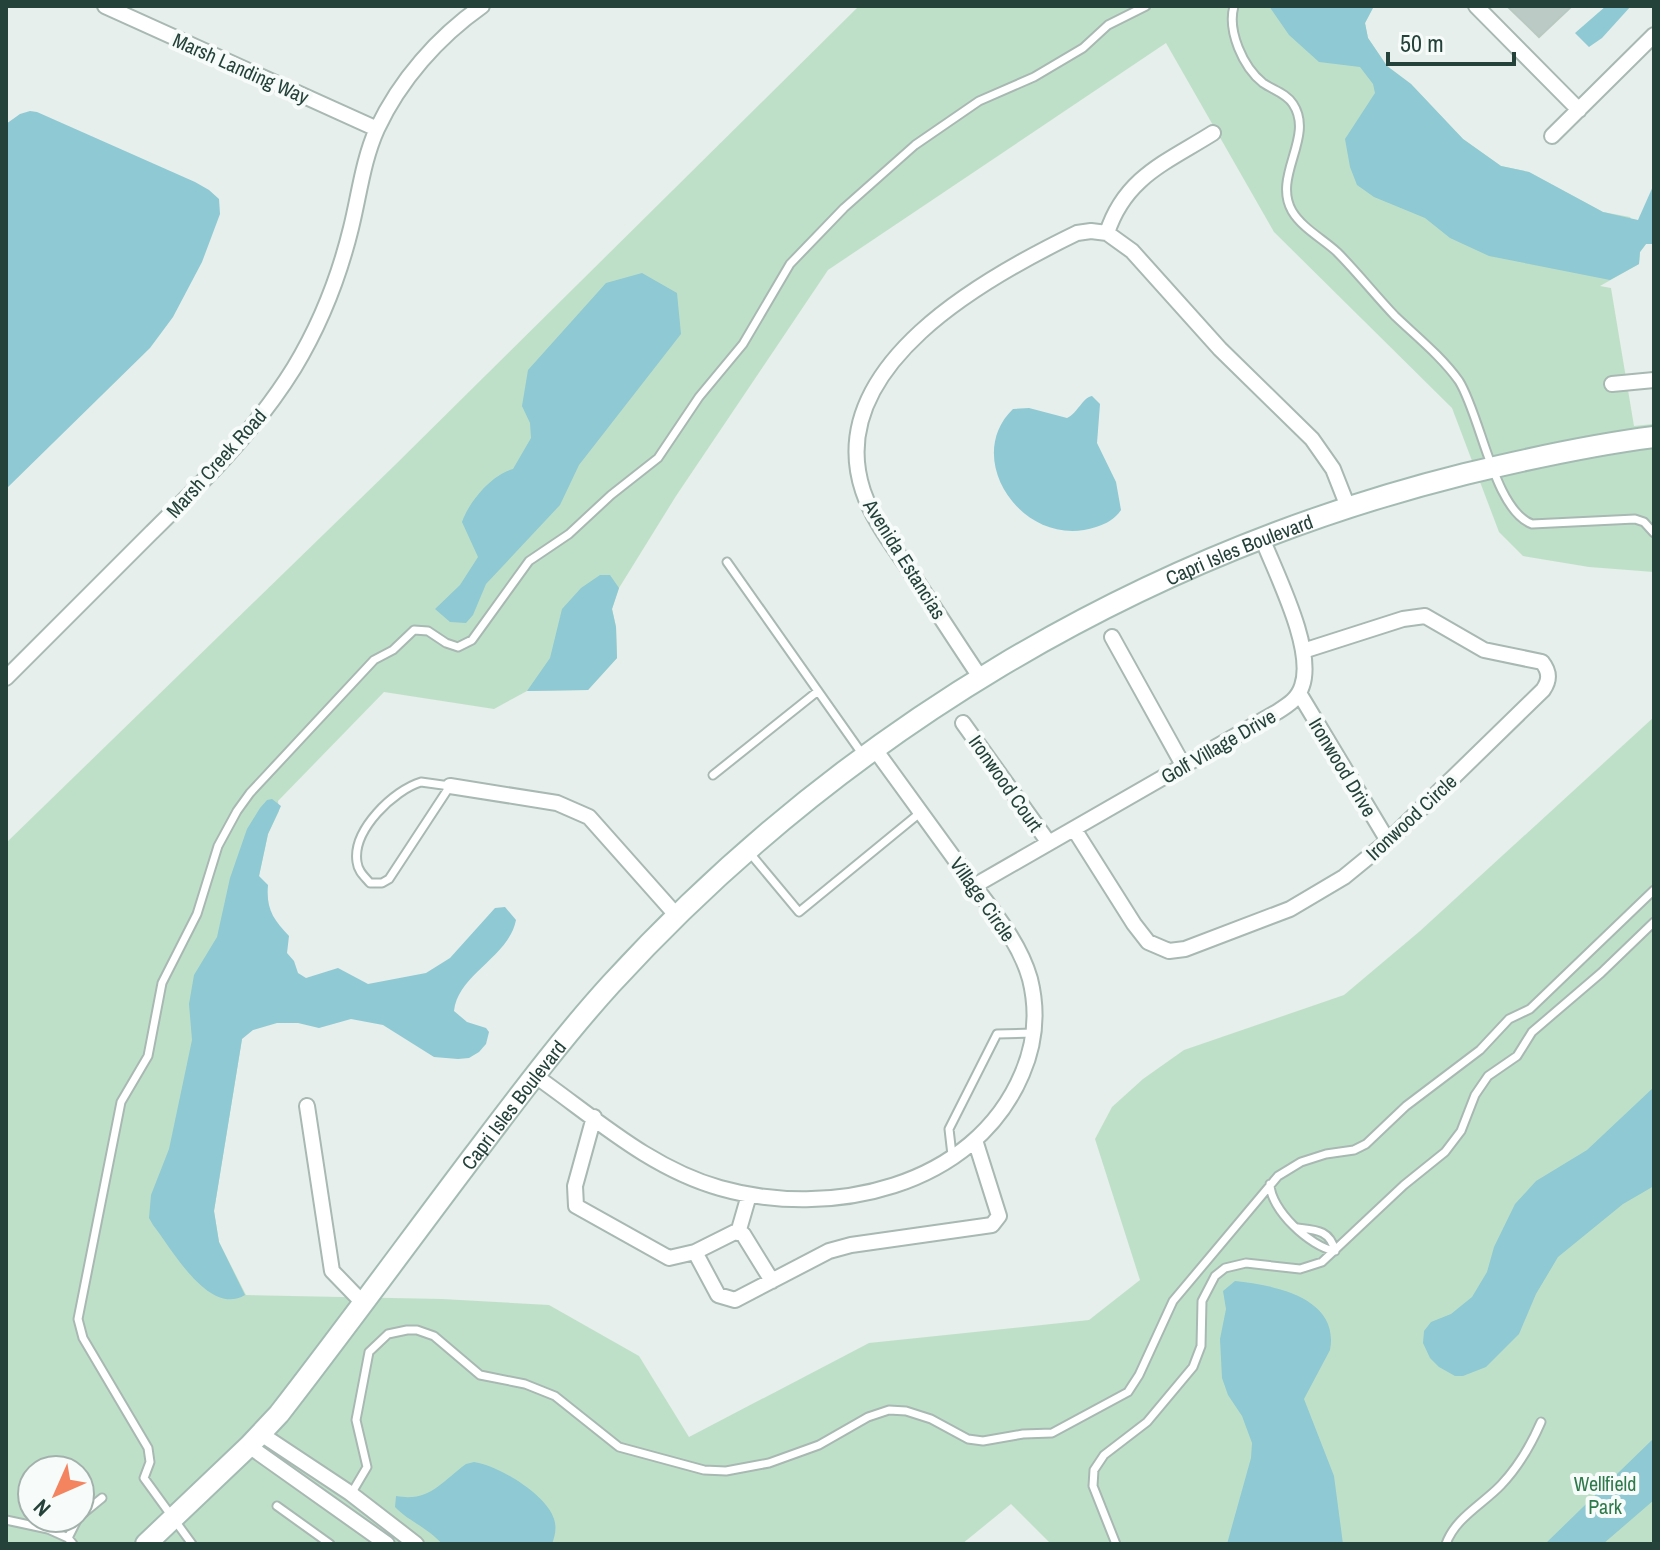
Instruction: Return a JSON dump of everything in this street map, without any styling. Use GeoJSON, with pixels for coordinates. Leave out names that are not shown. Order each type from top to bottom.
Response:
{"type":"FeatureCollection","features":[{"type":"Feature","properties":{"kind":"street","name":"Marsh Landing Way"},"geometry":{"type":"LineString","coordinates":[[105,6],[377,129]]}},
{"type":"Feature","properties":{"kind":"street","name":"Marsh Creek Road"},"geometry":{"type":"LineString","coordinates":[[6,678],[216,469],[276,396],[325,306],[350,234],[365,166],[377,129],[405,81],[442,39],[482,6]]}},
{"type":"Feature","properties":{"kind":"street"},"geometry":{"type":"LineString","coordinates":[[1476,6],[1579,110]]}},
{"type":"Feature","properties":{"kind":"street"},"geometry":{"type":"LineString","coordinates":[[1552,136],[1654,35]]}},
{"type":"Feature","properties":{"kind":"street"},"geometry":{"type":"LineString","coordinates":[[1213,133],[1139,180],[1117,205],[1107,233],[1132,251],[1204,333],[1312,439],[1333,469],[1348,507]]}},
{"type":"Feature","properties":{"kind":"street","name":"Avenida Estancias"},"geometry":{"type":"LineString","coordinates":[[980,677],[868,505],[860,483],[856,453],[861,419],[874,388],[893,363],[952,305],[999,274],[1077,233],[1107,233]]}},
{"type":"Feature","properties":{"kind":"street"},"geometry":{"type":"LineString","coordinates":[[1612,384],[1654,380]]}},
{"type":"Feature","properties":{"kind":"street","name":"Capri Isles Boulevard"},"geometry":{"type":"LineString","coordinates":[[146,1544],[255,1440],[363,1303],[534,1075],[609,986],[677,916],[748,850],[869,752],[980,677],[1056,633],[1131,593],[1262,538],[1348,507],[1493,467],[1654,437]]}},
{"type":"Feature","properties":{"kind":"street"},"geometry":{"type":"LineString","coordinates":[[1262,538],[1303,651],[1305,671],[1299,693]]}},
{"type":"Feature","properties":{"kind":"street","name":"Ironwood Circle"},"geometry":{"type":"LineString","coordinates":[[1074,829],[1142,936],[1156,948],[1169,951],[1211,941],[1290,909],[1344,877],[1388,841],[1543,690],[1549,677],[1548,669],[1536,659],[1484,650],[1425,616],[1403,619],[1303,651]]}},
{"type":"Feature","properties":{"kind":"street"},"geometry":{"type":"LineString","coordinates":[[1112,637],[1183,765]]}},
{"type":"Feature","properties":{"kind":"street","name":"Golf Village Drive"},"geometry":{"type":"LineString","coordinates":[[1074,829],[1277,712],[1299,693]]}},
{"type":"Feature","properties":{"kind":"street","name":"Ironwood Drive"},"geometry":{"type":"LineString","coordinates":[[1299,693],[1388,841]]}},
{"type":"Feature","properties":{"kind":"street","name":"Ironwood Court"},"geometry":{"type":"LineString","coordinates":[[963,723],[1049,843]]}},
{"type":"Feature","properties":{"kind":"street","name":"Village Circle"},"geometry":{"type":"LineString","coordinates":[[534,1075],[662,1165],[719,1188],[749,1195],[796,1199],[872,1191],[921,1176],[953,1158],[975,1140],[1010,1099],[1027,1063],[1033,1033],[1034,999],[1024,962],[1008,932],[921,812],[869,752]]}},
{"type":"Feature","properties":{"kind":"street"},"geometry":{"type":"LineString","coordinates":[[450,786],[557,803],[580,812],[597,825],[677,916]]}},
{"type":"Feature","properties":{"kind":"street"},"geometry":{"type":"LineString","coordinates":[[974,886],[1074,829]]}},
{"type":"Feature","properties":{"kind":"street"},"geometry":{"type":"LineString","coordinates":[[307,1106],[332,1271],[363,1303]]}},
{"type":"Feature","properties":{"kind":"street"},"geometry":{"type":"LineString","coordinates":[[594,1117],[575,1186],[576,1206],[669,1258],[695,1252],[735,1232],[743,1234],[772,1281]]}},
{"type":"Feature","properties":{"kind":"street"},"geometry":{"type":"LineString","coordinates":[[695,1252],[718,1295],[735,1300],[829,1251],[851,1245],[992,1225],[999,1216],[975,1140]]}},
{"type":"Feature","properties":{"kind":"street"},"geometry":{"type":"LineString","coordinates":[[738,1233],[749,1195]]}},
{"type":"Feature","properties":{"kind":"street"},"geometry":{"type":"LineString","coordinates":[[255,1440],[387,1544]]}},
{"type":"Feature","properties":{"kind":"street"},"geometry":{"type":"LineString","coordinates":[[255,1440],[350,1493],[416,1544]]}},
{"type":"Feature","properties":{"kind":"lane"},"geometry":{"type":"LineString","coordinates":[[192,1544],[144,1478],[150,1462],[148,1448],[83,1338],[79,1328],[79,1309],[121,1102],[130,1083],[145,1064],[152,1043],[162,983],[197,914],[218,846],[237,811],[250,793],[378,657],[393,650],[414,630],[428,631],[452,646],[466,644],[481,630],[517,574],[529,561],[580,525],[611,495],[653,464],[699,397],[743,344],[790,264],[888,168],[926,137],[979,101],[1057,64],[1086,46],[1108,25],[1146,6]]}},
{"type":"Feature","properties":{"kind":"lane"},"geometry":{"type":"LineString","coordinates":[[1234,6],[1231,22],[1234,35],[1253,71],[1267,85],[1286,96],[1296,109],[1299,132],[1286,186],[1292,210],[1303,224],[1334,249],[1453,373],[1468,396],[1511,508],[1527,522],[1548,524],[1631,519],[1644,522],[1654,533]]}},
{"type":"Feature","properties":{"kind":"lane"},"geometry":{"type":"LineString","coordinates":[[727,562],[818,691],[869,752]]}},
{"type":"Feature","properties":{"kind":"lane"},"geometry":{"type":"LineString","coordinates":[[713,775],[818,691]]}},
{"type":"Feature","properties":{"kind":"lane"},"geometry":{"type":"LineString","coordinates":[[421,782],[450,786],[389,879],[382,883],[370,883],[357,864],[357,851],[361,838],[383,806],[396,793],[421,782]]}},
{"type":"Feature","properties":{"kind":"lane"},"geometry":{"type":"LineString","coordinates":[[748,850],[799,912],[921,812]]}},
{"type":"Feature","properties":{"kind":"lane"},"geometry":{"type":"LineString","coordinates":[[354,1489],[367,1467],[356,1420],[369,1352],[388,1334],[407,1330],[434,1336],[480,1375],[525,1384],[555,1396],[619,1447],[704,1470],[726,1471],[769,1463],[819,1445],[868,1417],[889,1410],[906,1411],[931,1419],[968,1439],[983,1441],[1052,1433],[1128,1392],[1173,1301],[1270,1184],[1301,1162],[1354,1150],[1372,1140],[1406,1106],[1480,1050],[1509,1019],[1530,1009],[1654,890]]}},
{"type":"Feature","properties":{"kind":"lane"},"geometry":{"type":"LineString","coordinates":[[1116,1544],[1093,1486],[1094,1470],[1104,1455],[1147,1422],[1193,1367],[1201,1346],[1201,1309],[1209,1283],[1232,1265],[1256,1263],[1307,1268],[1322,1262],[1450,1147],[1461,1131],[1475,1095],[1488,1076],[1517,1056],[1532,1032],[1654,922]]}},
{"type":"Feature","properties":{"kind":"lane"},"geometry":{"type":"LineString","coordinates":[[953,1158],[949,1129],[997,1034],[1033,1033]]}},
{"type":"Feature","properties":{"kind":"lane"},"geometry":{"type":"LineString","coordinates":[[1270,1184],[1277,1205],[1298,1228],[1316,1245],[1335,1251]]}},
{"type":"Feature","properties":{"kind":"lane"},"geometry":{"type":"LineString","coordinates":[[1298,1228],[1325,1233],[1335,1251]]}},
{"type":"Feature","properties":{"kind":"lane"},"geometry":{"type":"LineString","coordinates":[[1446,1544],[1461,1521],[1512,1473],[1541,1422]]}},
{"type":"Feature","properties":{"kind":"lane"},"geometry":{"type":"LineString","coordinates":[[96,1503],[102,1498]]}},
{"type":"Feature","properties":{"kind":"lane"},"geometry":{"type":"LineString","coordinates":[[277,1506],[330,1544]]}},
{"type":"Feature","properties":{"kind":"lane"},"geometry":{"type":"LineString","coordinates":[[6,1520],[48,1529],[70,1541]]}},
{"type":"Feature","properties":{"kind":"green space","name":"Wellfield Park"},"geometry":{"type":"Polygon","coordinates":[[[859,6],[1374,6],[1365,23],[1368,38],[1387,66],[1411,84],[1463,139],[1501,166],[1529,172],[1603,212],[1630,217],[1646,244],[1640,252],[1639,264],[1600,286],[1611,288],[1634,426],[1654,424],[1654,572],[1589,567],[1523,556],[1499,532],[1452,408],[1274,232],[1166,43],[828,270],[676,496],[619,588],[612,609],[617,658],[588,690],[527,691],[494,709],[384,692],[278,801],[279,811],[268,834],[259,876],[242,1039],[214,1211],[219,1242],[246,1295],[442,1299],[549,1305],[639,1356],[689,1437],[869,1343],[1089,1320],[1140,1280],[1095,1139],[1112,1107],[1143,1079],[1184,1050],[1344,995],[1420,931],[1654,717],[1654,1544],[1051,1544],[1011,1504],[962,1544],[6,1544],[6,843],[395,465],[859,6]]]}},
{"type":"Feature","properties":{"kind":"water"},"geometry":{"type":"Polygon","coordinates":[[[1269,6],[1374,6],[1365,23],[1368,38],[1387,66],[1411,84],[1463,139],[1501,166],[1529,172],[1603,212],[1638,220],[1654,184],[1654,244],[1646,244],[1640,252],[1639,264],[1610,280],[1489,256],[1450,238],[1425,218],[1374,197],[1357,185],[1345,139],[1375,93],[1373,84],[1360,67],[1319,62],[1289,35],[1269,6]]]}},
{"type":"Feature","properties":{"kind":"water"},"geometry":{"type":"Polygon","coordinates":[[[1606,6],[1631,6],[1602,38],[1589,47],[1575,33],[1606,6]]]}},
{"type":"Feature","properties":{"kind":"water"},"geometry":{"type":"Polygon","coordinates":[[[30,111],[195,182],[219,199],[220,214],[202,262],[173,317],[150,348],[6,489],[6,124],[30,111]]]}},
{"type":"Feature","properties":{"kind":"water"},"geometry":{"type":"Polygon","coordinates":[[[642,273],[677,293],[681,334],[579,465],[560,505],[486,584],[473,615],[466,623],[450,622],[435,609],[460,585],[478,557],[462,522],[465,514],[489,483],[513,469],[531,438],[530,423],[522,406],[528,370],[606,283],[642,273]]]}},
{"type":"Feature","properties":{"kind":"water"},"geometry":{"type":"Polygon","coordinates":[[[1092,396],[1100,404],[1097,443],[1116,482],[1121,510],[1110,521],[1096,527],[1070,531],[1045,526],[1024,513],[1008,496],[997,475],[994,452],[999,429],[1013,409],[1029,408],[1067,418],[1092,396]]]}},
{"type":"Feature","properties":{"kind":"water"},"geometry":{"type":"Polygon","coordinates":[[[600,575],[610,575],[619,588],[612,609],[617,658],[588,690],[527,691],[550,658],[562,609],[581,588],[600,575]]]}},
{"type":"Feature","properties":{"kind":"water"},"geometry":{"type":"Polygon","coordinates":[[[272,799],[281,806],[268,834],[259,876],[268,885],[272,913],[289,936],[287,953],[298,973],[306,978],[338,968],[368,984],[426,973],[450,958],[495,908],[505,907],[516,920],[504,945],[464,986],[458,998],[454,1011],[467,1022],[486,1028],[489,1032],[486,1044],[469,1058],[434,1057],[383,1025],[351,1019],[319,1028],[298,1023],[277,1023],[253,1030],[242,1039],[214,1211],[219,1242],[245,1295],[231,1299],[218,1297],[205,1289],[170,1249],[149,1218],[151,1195],[169,1149],[192,1040],[189,1004],[194,975],[217,937],[230,878],[247,829],[260,808],[272,799]]]}},
{"type":"Feature","properties":{"kind":"water"},"geometry":{"type":"Polygon","coordinates":[[[1654,1087],[1654,1186],[1623,1204],[1558,1257],[1536,1294],[1519,1334],[1486,1367],[1455,1376],[1439,1367],[1430,1358],[1423,1343],[1424,1331],[1431,1322],[1451,1314],[1472,1297],[1487,1272],[1494,1247],[1515,1204],[1536,1181],[1587,1150],[1654,1087]]]}},
{"type":"Feature","properties":{"kind":"water"},"geometry":{"type":"Polygon","coordinates":[[[1235,1281],[1267,1286],[1300,1297],[1325,1317],[1330,1332],[1330,1350],[1304,1399],[1334,1476],[1343,1544],[1227,1544],[1251,1458],[1252,1443],[1222,1378],[1220,1339],[1226,1309],[1223,1291],[1235,1281]]]}},
{"type":"Feature","properties":{"kind":"water"},"geometry":{"type":"Polygon","coordinates":[[[1654,1438],[1654,1500],[1603,1544],[1545,1544],[1654,1438]]]}},
{"type":"Feature","properties":{"kind":"water"},"geometry":{"type":"Polygon","coordinates":[[[474,1462],[508,1475],[542,1500],[555,1522],[552,1544],[442,1544],[395,1507],[396,1496],[426,1494],[466,1464],[474,1462]]]}},
{"type":"Feature","properties":{"kind":"building"},"geometry":{"type":"Polygon","coordinates":[[[1507,6],[1572,6],[1539,37],[1507,6]]]}}]}
